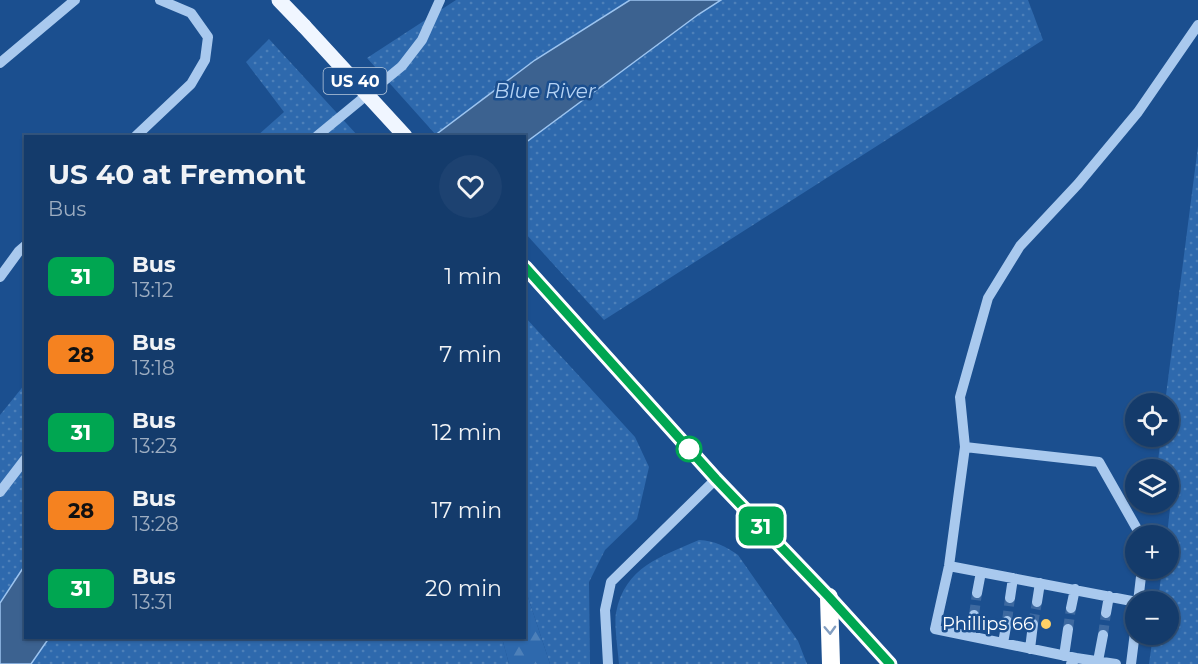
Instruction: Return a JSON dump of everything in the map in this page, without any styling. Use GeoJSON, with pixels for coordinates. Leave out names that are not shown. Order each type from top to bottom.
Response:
{"type":"FeatureCollection","features":[{"type":"Feature","properties":{"kind":"highway"},"geometry":{"type":"LineString","coordinates":[[829,597],[831,664]]}},
{"type":"Feature","properties":{"kind":"main road","name":"US 40"},"geometry":{"type":"LineString","coordinates":[[279,0],[404,135]]}},
{"type":"Feature","properties":{"kind":"main road"},"geometry":{"type":"LineString","coordinates":[[526,268],[716,479],[890,664]]}},
{"type":"Feature","properties":{"kind":"street"},"geometry":{"type":"LineString","coordinates":[[0,63],[75,0]]}},
{"type":"Feature","properties":{"kind":"street"},"geometry":{"type":"LineString","coordinates":[[137,135],[191,84],[205,60],[208,37],[191,13],[160,0]]}},
{"type":"Feature","properties":{"kind":"street"},"geometry":{"type":"LineString","coordinates":[[318,135],[402,66],[422,40],[440,0]]}},
{"type":"Feature","properties":{"kind":"street"},"geometry":{"type":"LineString","coordinates":[[1116,664],[1070,659],[935,629],[949,566],[965,447],[960,397],[988,298],[1020,246],[1078,184],[1138,112],[1198,25]]}},
{"type":"Feature","properties":{"kind":"street"},"geometry":{"type":"LineString","coordinates":[[0,277],[24,246]]}},
{"type":"Feature","properties":{"kind":"street"},"geometry":{"type":"LineString","coordinates":[[965,447],[1099,462],[1135,525]]}},
{"type":"Feature","properties":{"kind":"street"},"geometry":{"type":"LineString","coordinates":[[0,492],[24,461]]}},
{"type":"Feature","properties":{"kind":"street"},"geometry":{"type":"LineString","coordinates":[[608,664],[605,610],[611,582],[716,479]]}},
{"type":"Feature","properties":{"kind":"street"},"geometry":{"type":"LineString","coordinates":[[949,566],[1125,599]]}},
{"type":"Feature","properties":{"kind":"street"},"geometry":{"type":"LineString","coordinates":[[977,593],[981,572]]}},
{"type":"Feature","properties":{"kind":"street"},"geometry":{"type":"LineString","coordinates":[[1010,598],[1013,578]]}},
{"type":"Feature","properties":{"kind":"street"},"geometry":{"type":"LineString","coordinates":[[1037,602],[1040,583]]}},
{"type":"Feature","properties":{"kind":"street"},"geometry":{"type":"LineString","coordinates":[[1071,608],[1075,590]]}},
{"type":"Feature","properties":{"kind":"street"},"geometry":{"type":"LineString","coordinates":[[1106,613],[1109,596]]}},
{"type":"Feature","properties":{"kind":"street"},"geometry":{"type":"LineString","coordinates":[[970,636],[974,615]]}},
{"type":"Feature","properties":{"kind":"street"},"geometry":{"type":"LineString","coordinates":[[1003,643],[1007,621]]}},
{"type":"Feature","properties":{"kind":"street"},"geometry":{"type":"LineString","coordinates":[[1030,649],[1033,624]]}},
{"type":"Feature","properties":{"kind":"street"},"geometry":{"type":"LineString","coordinates":[[1068,629],[1070,659]]}},
{"type":"Feature","properties":{"kind":"street"},"geometry":{"type":"LineString","coordinates":[[1098,661],[1103,635]]}},
{"type":"Feature","properties":{"kind":"street"},"geometry":{"type":"LineString","coordinates":[[1131,664],[1133,645]]}},
{"type":"Feature","properties":{"kind":"green space"},"geometry":{"type":"Polygon","coordinates":[[[456,0],[630,0],[535,60],[436,135],[367,58],[456,0]]]}},
{"type":"Feature","properties":{"kind":"green space"},"geometry":{"type":"Polygon","coordinates":[[[721,0],[1028,0],[1043,40],[604,320],[526,234],[526,142],[721,0]]]}},
{"type":"Feature","properties":{"kind":"green space"},"geometry":{"type":"Polygon","coordinates":[[[269,39],[357,135],[258,135],[284,112],[246,62],[269,39]]]}},
{"type":"Feature","properties":{"kind":"green space"},"geometry":{"type":"Polygon","coordinates":[[[1198,146],[1198,664],[1149,664],[1152,645],[1179,645],[1179,591],[1159,591],[1161,579],[1179,579],[1179,525],[1168,525],[1170,513],[1179,513],[1179,459],[1158,459],[1160,447],[1179,447],[1179,393],[1166,393],[1198,146]]]}},
{"type":"Feature","properties":{"kind":"green space"},"geometry":{"type":"Polygon","coordinates":[[[526,318],[635,437],[649,467],[637,519],[605,550],[589,582],[590,664],[550,664],[526,591],[526,318]]]}},
{"type":"Feature","properties":{"kind":"green space"},"geometry":{"type":"Polygon","coordinates":[[[24,385],[24,567],[0,603],[0,415],[24,385]]]}},
{"type":"Feature","properties":{"kind":"green space"},"geometry":{"type":"Polygon","coordinates":[[[699,540],[720,544],[738,555],[798,641],[807,664],[619,664],[616,613],[627,584],[636,574],[658,558],[699,540]]]}},
{"type":"Feature","properties":{"kind":"green space"},"geometry":{"type":"Polygon","coordinates":[[[526,591],[550,664],[509,664],[502,639],[526,639],[526,591]]]}},
{"type":"Feature","properties":{"kind":"green space"},"geometry":{"type":"Polygon","coordinates":[[[48,639],[502,639],[509,664],[31,664],[48,639]]]}},
{"type":"Feature","properties":{"kind":"water","name":"Blue River"},"geometry":{"type":"Polygon","coordinates":[[[630,0],[721,0],[526,142],[526,135],[435,135],[535,60],[630,0]]]}},
{"type":"Feature","properties":{"kind":"water"},"geometry":{"type":"Polygon","coordinates":[[[24,567],[24,639],[48,639],[31,664],[0,664],[0,603],[24,567]]]}},
{"type":"Feature","properties":{"kind":"tunnel"},"geometry":{"type":"LineString","coordinates":[[974,615],[977,593]]}},
{"type":"Feature","properties":{"kind":"tunnel"},"geometry":{"type":"LineString","coordinates":[[1007,621],[1010,598]]}},
{"type":"Feature","properties":{"kind":"tunnel"},"geometry":{"type":"LineString","coordinates":[[1033,624],[1037,602]]}},
{"type":"Feature","properties":{"kind":"tunnel"},"geometry":{"type":"LineString","coordinates":[[1068,629],[1071,608]]}},
{"type":"Feature","properties":{"kind":"tunnel"},"geometry":{"type":"LineString","coordinates":[[1103,635],[1106,613]]}},
{"type":"Feature","properties":{"kind":"bus line","name":"31"},"geometry":{"type":"LineString","coordinates":[[526,268],[716,479],[890,664]]}},
{"type":"Feature","properties":{"kind":"place","name":"Phillips 66"},"geometry":{"type":"Point","coordinates":[1046,624]}}]}
